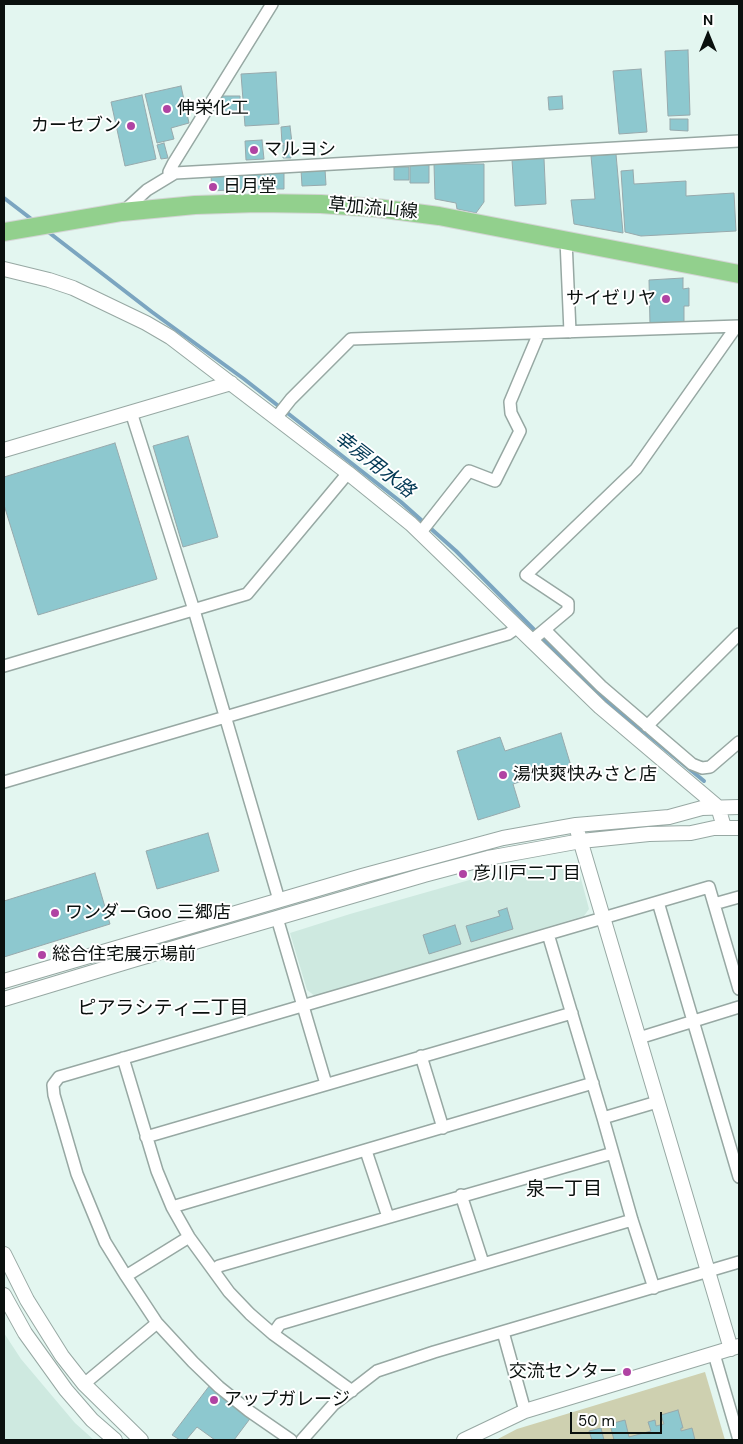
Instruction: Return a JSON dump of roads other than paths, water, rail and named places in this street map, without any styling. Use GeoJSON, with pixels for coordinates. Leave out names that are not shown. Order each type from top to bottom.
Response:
{"type":"FeatureCollection","features":[{"type":"Feature","properties":{"kind":"main road","name":"草加流山線"},"geometry":{"type":"LineString","coordinates":[[4,232],[122,212],[195,205],[258,203],[367,207],[440,216],[739,274]]}},
{"type":"Feature","properties":{"kind":"street"},"geometry":{"type":"LineString","coordinates":[[170,176],[169,172],[172,164],[272,4]]}},
{"type":"Feature","properties":{"kind":"street"},"geometry":{"type":"LineString","coordinates":[[122,212],[147,190],[175,173],[739,141]]}},
{"type":"Feature","properties":{"kind":"street"},"geometry":{"type":"LineString","coordinates":[[566,240],[570,332]]}},
{"type":"Feature","properties":{"kind":"street"},"geometry":{"type":"LineString","coordinates":[[4,269],[73,288],[146,323],[170,337],[348,473],[421,532],[600,707],[718,807],[724,827]]}},
{"type":"Feature","properties":{"kind":"street"},"geometry":{"type":"LineString","coordinates":[[276,418],[352,339],[737,326]]}},
{"type":"Feature","properties":{"kind":"street"},"geometry":{"type":"LineString","coordinates":[[531,641],[568,610],[568,603],[526,575],[636,469],[737,326]]}},
{"type":"Feature","properties":{"kind":"street"},"geometry":{"type":"LineString","coordinates":[[421,532],[469,471],[495,481],[520,432],[511,413],[510,402],[539,333]]}},
{"type":"Feature","properties":{"kind":"street"},"geometry":{"type":"LineString","coordinates":[[4,450],[231,383]]}},
{"type":"Feature","properties":{"kind":"street"},"geometry":{"type":"LineString","coordinates":[[131,412],[194,610],[279,900]]}},
{"type":"Feature","properties":{"kind":"street"},"geometry":{"type":"LineString","coordinates":[[4,666],[247,594],[348,473]]}},
{"type":"Feature","properties":{"kind":"street"},"geometry":{"type":"LineString","coordinates":[[4,782],[508,634],[518,627]]}},
{"type":"Feature","properties":{"kind":"street"},"geometry":{"type":"LineString","coordinates":[[545,630],[601,686],[692,764],[702,768],[710,767],[739,742]]}},
{"type":"Feature","properties":{"kind":"street"},"geometry":{"type":"LineString","coordinates":[[647,726],[739,634]]}},
{"type":"Feature","properties":{"kind":"street"},"geometry":{"type":"LineString","coordinates":[[4,981],[459,848],[576,825],[669,817],[702,808],[739,808]]}},
{"type":"Feature","properties":{"kind":"street"},"geometry":{"type":"LineString","coordinates":[[464,1440],[525,1411],[735,1347],[708,1272],[576,825]]}},
{"type":"Feature","properties":{"kind":"street"},"geometry":{"type":"LineString","coordinates":[[4,999],[424,875],[488,858],[581,841],[649,834],[691,833],[724,827],[739,828]]}},
{"type":"Feature","properties":{"kind":"street"},"geometry":{"type":"LineString","coordinates":[[291,1440],[219,1387],[193,1362],[157,1323],[126,1276],[105,1242],[76,1174],[52,1085],[58,1077],[708,887],[739,989]]}},
{"type":"Feature","properties":{"kind":"street"},"geometry":{"type":"LineString","coordinates":[[714,904],[739,897]]}},
{"type":"Feature","properties":{"kind":"street"},"geometry":{"type":"LineString","coordinates":[[658,902],[739,1177]]}},
{"type":"Feature","properties":{"kind":"street"},"geometry":{"type":"LineString","coordinates":[[277,918],[326,1084]]}},
{"type":"Feature","properties":{"kind":"street"},"geometry":{"type":"LineString","coordinates":[[548,934],[632,1220],[654,1288]]}},
{"type":"Feature","properties":{"kind":"street"},"geometry":{"type":"LineString","coordinates":[[639,1038],[739,1007]]}},
{"type":"Feature","properties":{"kind":"street"},"geometry":{"type":"LineString","coordinates":[[146,1136],[572,1013]]}},
{"type":"Feature","properties":{"kind":"street"},"geometry":{"type":"LineString","coordinates":[[422,1056],[443,1128]]}},
{"type":"Feature","properties":{"kind":"street"},"geometry":{"type":"LineString","coordinates":[[123,1058],[157,1171],[172,1207],[189,1237],[229,1292],[273,1334],[352,1391]]}},
{"type":"Feature","properties":{"kind":"street"},"geometry":{"type":"LineString","coordinates":[[172,1207],[593,1083]]}},
{"type":"Feature","properties":{"kind":"street"},"geometry":{"type":"LineString","coordinates":[[603,1118],[657,1102]]}},
{"type":"Feature","properties":{"kind":"street"},"geometry":{"type":"LineString","coordinates":[[366,1151],[388,1217]]}},
{"type":"Feature","properties":{"kind":"street"},"geometry":{"type":"LineString","coordinates":[[214,1271],[219,1266],[461,1195],[613,1153]]}},
{"type":"Feature","properties":{"kind":"street"},"geometry":{"type":"LineString","coordinates":[[461,1195],[483,1263]]}},
{"type":"Feature","properties":{"kind":"street"},"geometry":{"type":"LineString","coordinates":[[273,1334],[280,1324],[632,1220]]}},
{"type":"Feature","properties":{"kind":"street"},"geometry":{"type":"LineString","coordinates":[[126,1276],[189,1237]]}},
{"type":"Feature","properties":{"kind":"street"},"geometry":{"type":"LineString","coordinates":[[4,1254],[27,1300],[62,1356],[84,1384],[141,1440]]}},
{"type":"Feature","properties":{"kind":"street"},"geometry":{"type":"LineString","coordinates":[[302,1440],[333,1405],[377,1371],[434,1352],[739,1262]]}},
{"type":"Feature","properties":{"kind":"street"},"geometry":{"type":"LineString","coordinates":[[4,1296],[25,1333],[61,1384],[92,1420],[115,1440]]}},
{"type":"Feature","properties":{"kind":"street"},"geometry":{"type":"LineString","coordinates":[[84,1384],[157,1323]]}},
{"type":"Feature","properties":{"kind":"street"},"geometry":{"type":"LineString","coordinates":[[503,1332],[525,1411]]}},
{"type":"Feature","properties":{"kind":"street"},"geometry":{"type":"LineString","coordinates":[[714,1354],[738,1433]]}},
{"type":"Feature","properties":{"kind":"waterway","name":"幸房用水路"},"geometry":{"type":"LineString","coordinates":[[4,198],[34,221]]}},
{"type":"Feature","properties":{"kind":"waterway","name":"幸房用水路"},"geometry":{"type":"LineString","coordinates":[[47,231],[152,312],[244,379],[401,502],[456,551],[597,693],[704,781]]}},
{"type":"Feature","properties":{"kind":"place","name":"伸栄化工"},"geometry":{"type":"Point","coordinates":[167,109]}},
{"type":"Feature","properties":{"kind":"place","name":"カーセブン"},"geometry":{"type":"Point","coordinates":[131,126]}},
{"type":"Feature","properties":{"kind":"place","name":"マルヨシ"},"geometry":{"type":"Point","coordinates":[254,150]}},
{"type":"Feature","properties":{"kind":"place","name":"日月堂"},"geometry":{"type":"Point","coordinates":[213,187]}},
{"type":"Feature","properties":{"kind":"place","name":"サイゼリヤ"},"geometry":{"type":"Point","coordinates":[666,299]}},
{"type":"Feature","properties":{"kind":"place","name":"湯快爽快みさと店"},"geometry":{"type":"Point","coordinates":[503,775]}},
{"type":"Feature","properties":{"kind":"place","name":"彦川戸二丁目"},"geometry":{"type":"Point","coordinates":[463,874]}},
{"type":"Feature","properties":{"kind":"place","name":"ワンダーGoo 三郷店"},"geometry":{"type":"Point","coordinates":[55,913]}},
{"type":"Feature","properties":{"kind":"place","name":"総合住宅展示場前"},"geometry":{"type":"Point","coordinates":[42,955]}},
{"type":"Feature","properties":{"kind":"place","name":"交流センター"},"geometry":{"type":"Point","coordinates":[627,1372]}},
{"type":"Feature","properties":{"kind":"place","name":"アップガレージ"},"geometry":{"type":"Point","coordinates":[214,1400]}},
{"type":"Feature","properties":{"kind":"district","name":"ピアラシティ二丁目"},"geometry":{"type":"Point","coordinates":[163,1009]}},
{"type":"Feature","properties":{"kind":"district","name":"泉一丁目"},"geometry":{"type":"Point","coordinates":[564,1190]}}]}
